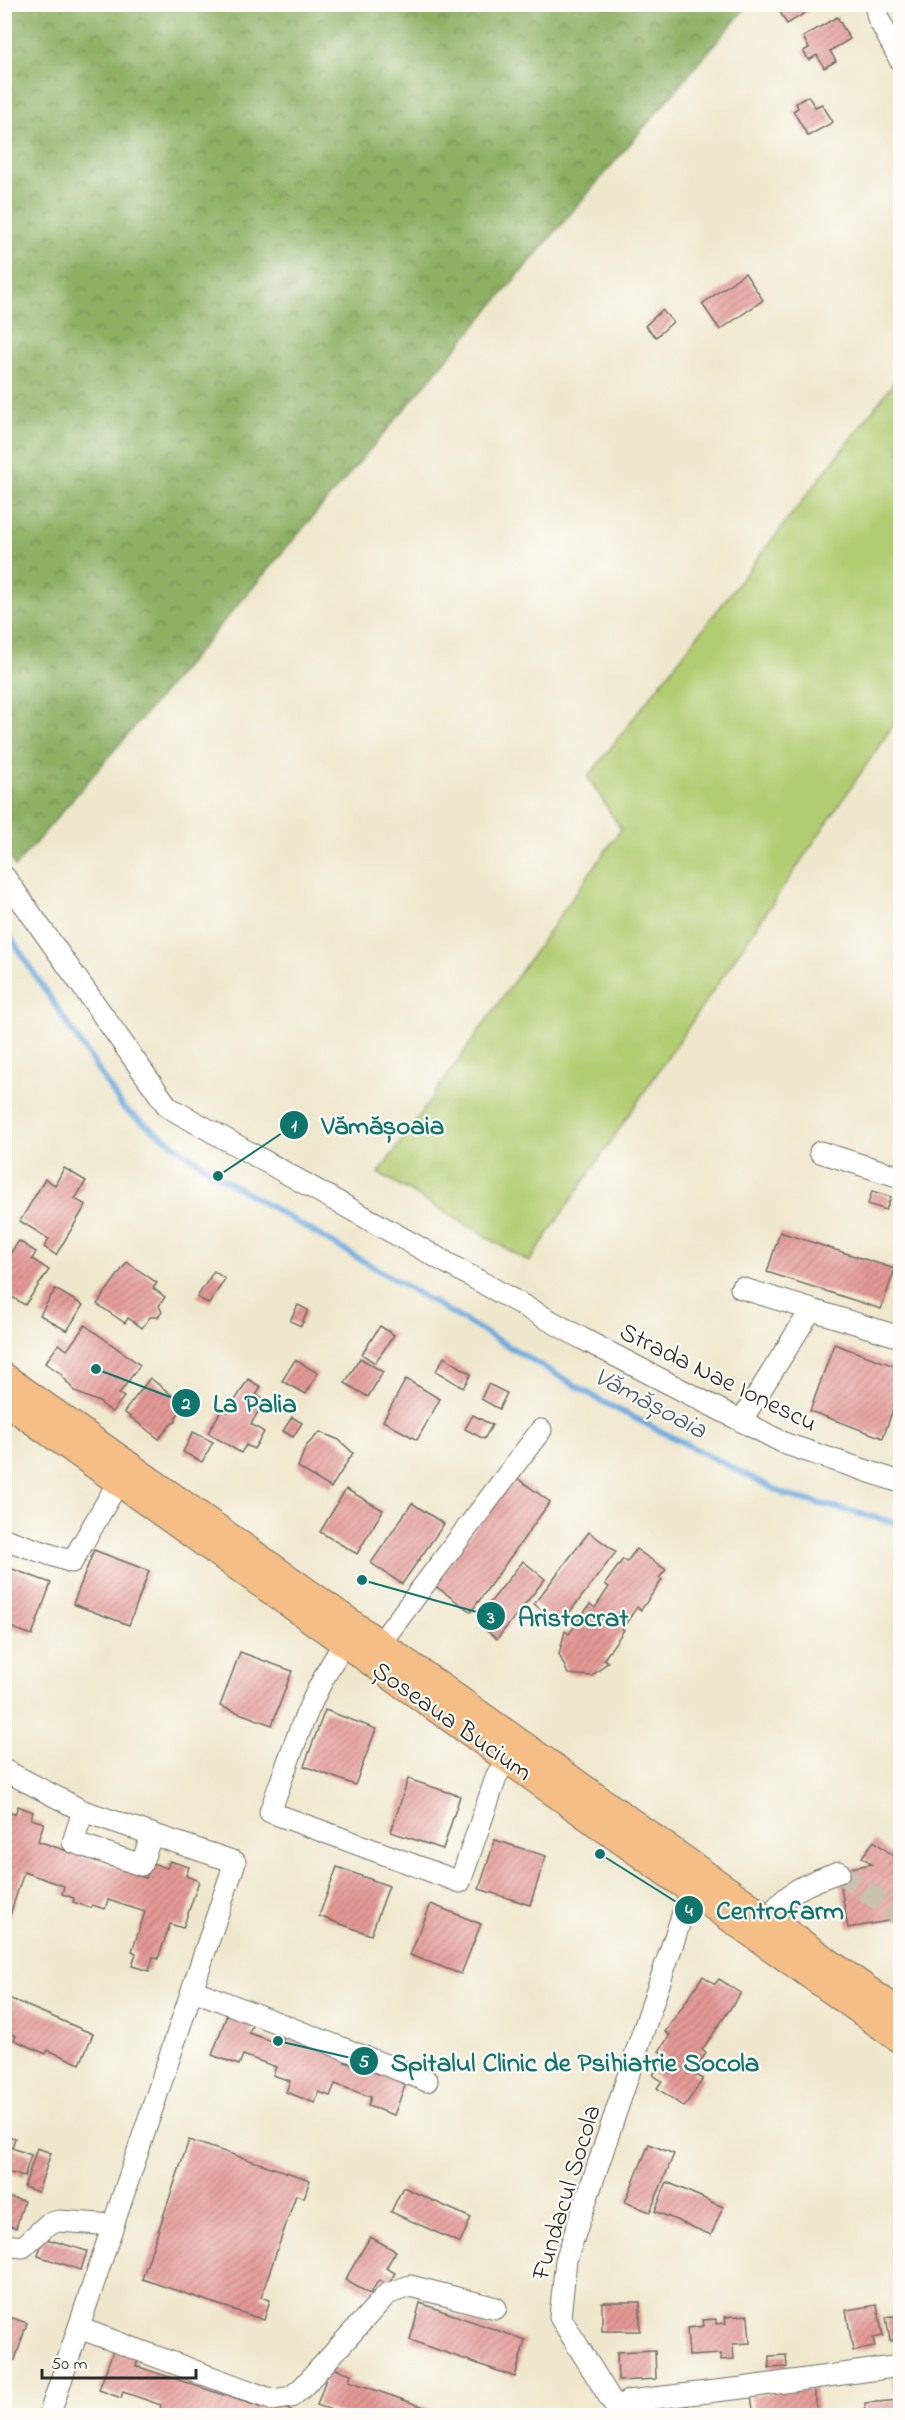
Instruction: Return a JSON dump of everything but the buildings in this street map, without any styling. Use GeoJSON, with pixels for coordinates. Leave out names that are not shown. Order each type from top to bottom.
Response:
{"type":"FeatureCollection","features":[{"type":"Feature","properties":{"kind":"main road","name":"Șoseaua Bucium"},"geometry":{"type":"LineString","coordinates":[[4,1376],[126,1474],[761,1926],[900,2040]]}},
{"type":"Feature","properties":{"kind":"main road","name":"Șoseaua Bucium"},"geometry":{"type":"LineString","coordinates":[[4,1401],[126,1474]]}},
{"type":"Feature","properties":{"kind":"main road","name":"Șoseaua Bucium"},"geometry":{"type":"LineString","coordinates":[[761,1926],[900,2012]]}},
{"type":"Feature","properties":{"kind":"street"},"geometry":{"type":"LineString","coordinates":[[875,4],[878,18],[900,60]]}},
{"type":"Feature","properties":{"kind":"street","name":"Strada Nae Ionescu"},"geometry":{"type":"LineString","coordinates":[[4,876],[168,1107],[583,1339],[741,1421],[786,1444],[900,1482]]}},
{"type":"Feature","properties":{"kind":"street"},"geometry":{"type":"LineString","coordinates":[[820,1152],[900,1177]]}},
{"type":"Feature","properties":{"kind":"street"},"geometry":{"type":"LineString","coordinates":[[741,1288],[900,1337]]}},
{"type":"Feature","properties":{"kind":"street"},"geometry":{"type":"LineString","coordinates":[[741,1421],[811,1310]]}},
{"type":"Feature","properties":{"kind":"street"},"geometry":{"type":"LineString","coordinates":[[374,1650],[541,1430]]}},
{"type":"Feature","properties":{"kind":"street"},"geometry":{"type":"LineString","coordinates":[[4,1539],[72,1562],[126,1474]]}},
{"type":"Feature","properties":{"kind":"street"},"geometry":{"type":"LineString","coordinates":[[351,1634],[312,1698],[270,1812],[460,1882],[497,1775],[514,1750]]}},
{"type":"Feature","properties":{"kind":"street"},"geometry":{"type":"LineString","coordinates":[[6,1774],[83,1811],[235,1862],[49,2415]]}},
{"type":"Feature","properties":{"kind":"street"},"geometry":{"type":"LineString","coordinates":[[83,1811],[73,1842],[141,1865],[152,1834]]}},
{"type":"Feature","properties":{"kind":"street"},"geometry":{"type":"LineString","coordinates":[[761,1926],[778,1904],[804,1884],[838,1872]]}},
{"type":"Feature","properties":{"kind":"street","name":"Fundacul Socola"},"geometry":{"type":"LineString","coordinates":[[619,2412],[560,2317],[566,2260],[684,1910],[703,1884]]}},
{"type":"Feature","properties":{"kind":"street"},"geometry":{"type":"LineString","coordinates":[[193,1990],[427,2081]]}},
{"type":"Feature","properties":{"kind":"street"},"geometry":{"type":"LineString","coordinates":[[4,2245],[23,2247],[48,2224],[59,2221],[113,2225]]}},
{"type":"Feature","properties":{"kind":"street"},"geometry":{"type":"LineString","coordinates":[[78,2328],[273,2400],[291,2397],[302,2388],[387,2294],[410,2286],[496,2308]]}},
{"type":"Feature","properties":{"kind":"street"},"geometry":{"type":"LineString","coordinates":[[619,2412],[628,2401],[900,2366]]}},
{"type":"Feature","properties":{"kind":"green space"},"geometry":{"type":"Polygon","coordinates":[[[5,4],[748,5],[15,867],[4,844],[5,4]]]}},
{"type":"Feature","properties":{"kind":"green space"},"geometry":{"type":"Polygon","coordinates":[[[900,375],[900,715],[529,1262],[379,1173],[621,829],[588,777],[900,375]]]}},
{"type":"Feature","properties":{"kind":"waterway","name":"Vămășoaia"},"geometry":{"type":"LineString","coordinates":[[4,928],[124,1109],[218,1176],[607,1404],[786,1495],[900,1524]]}},
{"type":"Feature","properties":{"kind":"tunnel"},"geometry":{"type":"LineString","coordinates":[[839,1872],[900,1916]]}},
{"type":"Feature","properties":{"kind":"place","name":"Vămășoaia"},"geometry":{"type":"Point","coordinates":[218,1176]}},
{"type":"Feature","properties":{"kind":"place","name":"La Palia"},"geometry":{"type":"Point","coordinates":[96,1369]}},
{"type":"Feature","properties":{"kind":"place","name":"Aristocrat"},"geometry":{"type":"Point","coordinates":[362,1580]}},
{"type":"Feature","properties":{"kind":"place","name":"Centrofarm"},"geometry":{"type":"Point","coordinates":[600,1854]}},
{"type":"Feature","properties":{"kind":"place","name":"Spitalul Clinic de Psihiatrie Socola"},"geometry":{"type":"Point","coordinates":[278,2041]}}]}
